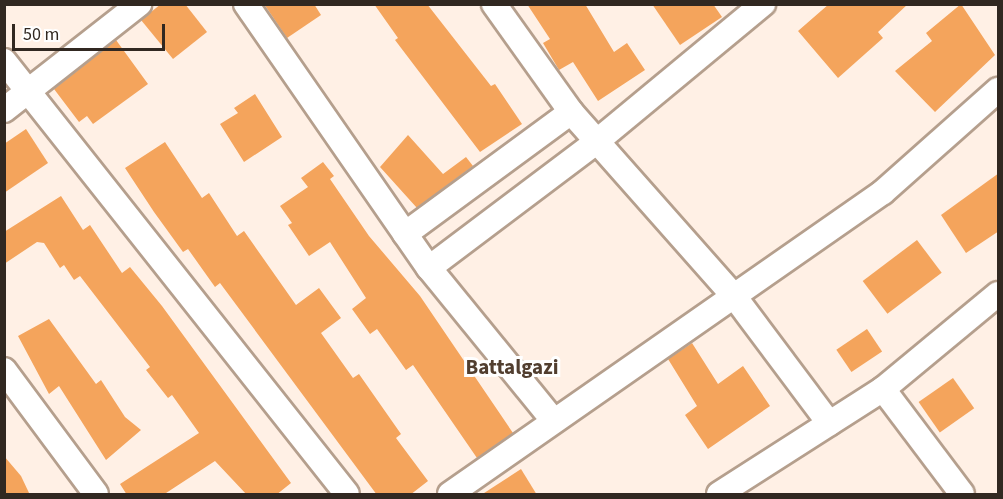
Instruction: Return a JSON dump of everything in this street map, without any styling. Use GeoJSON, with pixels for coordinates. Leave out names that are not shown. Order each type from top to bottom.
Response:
{"type":"FeatureCollection","features":[{"type":"Feature","properties":{"kind":"street"},"geometry":{"type":"LineString","coordinates":[[4,110],[139,4]]}},
{"type":"Feature","properties":{"kind":"street"},"geometry":{"type":"LineString","coordinates":[[246,4],[429,268],[552,418]]}},
{"type":"Feature","properties":{"kind":"street"},"geometry":{"type":"LineString","coordinates":[[494,4],[571,112],[734,296],[829,423]]}},
{"type":"Feature","properties":{"kind":"street"},"geometry":{"type":"LineString","coordinates":[[429,268],[596,142],[756,7]]}},
{"type":"Feature","properties":{"kind":"street"},"geometry":{"type":"LineString","coordinates":[[4,61],[347,495]]}},
{"type":"Feature","properties":{"kind":"street"},"geometry":{"type":"LineString","coordinates":[[450,495],[552,418],[734,296],[883,192],[999,90]]}},
{"type":"Feature","properties":{"kind":"street"},"geometry":{"type":"LineString","coordinates":[[405,234],[571,112]]}},
{"type":"Feature","properties":{"kind":"street"},"geometry":{"type":"LineString","coordinates":[[720,495],[748,487],[829,423],[883,388],[995,304]]}},
{"type":"Feature","properties":{"kind":"street"},"geometry":{"type":"LineString","coordinates":[[4,370],[96,495]]}},
{"type":"Feature","properties":{"kind":"street"},"geometry":{"type":"LineString","coordinates":[[883,388],[962,495]]}},
{"type":"Feature","properties":{"kind":"building"},"geometry":{"type":"Polygon","coordinates":[[[161,4],[185,4],[207,32],[173,59],[141,20],[161,4]]]}},
{"type":"Feature","properties":{"kind":"building"},"geometry":{"type":"Polygon","coordinates":[[[264,4],[314,4],[321,15],[287,38],[264,4]]]}},
{"type":"Feature","properties":{"kind":"building"},"geometry":{"type":"Polygon","coordinates":[[[374,4],[427,4],[491,86],[495,84],[522,124],[480,152],[395,40],[398,38],[374,4]]]}},
{"type":"Feature","properties":{"kind":"building"},"geometry":{"type":"Polygon","coordinates":[[[527,4],[585,4],[614,52],[627,43],[645,70],[598,101],[573,62],[559,70],[543,43],[550,39],[527,4]]]}},
{"type":"Feature","properties":{"kind":"building"},"geometry":{"type":"Polygon","coordinates":[[[652,4],[713,4],[722,17],[680,45],[652,4]]]}},
{"type":"Feature","properties":{"kind":"building"},"geometry":{"type":"Polygon","coordinates":[[[829,4],[908,4],[878,32],[883,38],[838,78],[798,31],[829,4]]]}},
{"type":"Feature","properties":{"kind":"building"},"geometry":{"type":"Polygon","coordinates":[[[961,4],[995,55],[935,112],[895,71],[932,41],[926,33],[961,4]]]}},
{"type":"Feature","properties":{"kind":"building"},"geometry":{"type":"Polygon","coordinates":[[[116,40],[148,84],[93,124],[87,116],[79,122],[54,89],[116,40]]]}},
{"type":"Feature","properties":{"kind":"building"},"geometry":{"type":"Polygon","coordinates":[[[255,94],[282,137],[244,162],[220,124],[238,113],[234,108],[255,94]]]}},
{"type":"Feature","properties":{"kind":"building"},"geometry":{"type":"Polygon","coordinates":[[[26,129],[48,163],[4,193],[4,144],[26,129]]]}},
{"type":"Feature","properties":{"kind":"building"},"geometry":{"type":"Polygon","coordinates":[[[408,135],[443,174],[466,157],[473,166],[417,208],[380,167],[408,135]]]}},
{"type":"Feature","properties":{"kind":"building"},"geometry":{"type":"Polygon","coordinates":[[[165,142],[202,198],[209,193],[237,236],[244,231],[296,305],[319,288],[341,318],[321,333],[353,378],[359,374],[401,434],[396,438],[428,481],[410,495],[377,495],[220,283],[215,287],[188,249],[183,252],[154,212],[125,168],[165,142]]]}},
{"type":"Feature","properties":{"kind":"building"},"geometry":{"type":"Polygon","coordinates":[[[323,162],[334,176],[330,179],[369,236],[420,296],[513,433],[477,458],[413,365],[406,370],[377,329],[370,334],[352,309],[366,298],[330,242],[309,256],[288,225],[292,223],[280,206],[308,187],[301,178],[323,162]]]}},
{"type":"Feature","properties":{"kind":"building"},"geometry":{"type":"Polygon","coordinates":[[[999,173],[999,231],[966,253],[941,215],[999,173]]]}},
{"type":"Feature","properties":{"kind":"building"},"geometry":{"type":"Polygon","coordinates":[[[61,196],[83,230],[90,225],[122,273],[130,267],[162,306],[291,483],[276,495],[247,495],[215,461],[163,495],[127,495],[120,484],[199,433],[172,395],[168,398],[146,370],[150,367],[80,276],[74,280],[64,265],[60,268],[44,243],[37,242],[4,264],[4,232],[61,196]]]}},
{"type":"Feature","properties":{"kind":"building"},"geometry":{"type":"Polygon","coordinates":[[[917,240],[942,273],[887,314],[863,281],[917,240]]]}},
{"type":"Feature","properties":{"kind":"building"},"geometry":{"type":"Polygon","coordinates":[[[49,319],[96,384],[101,380],[125,417],[141,430],[106,460],[59,386],[49,394],[18,336],[49,319]]]}},
{"type":"Feature","properties":{"kind":"building"},"geometry":{"type":"Polygon","coordinates":[[[867,329],[882,351],[851,372],[836,350],[867,329]]]}},
{"type":"Feature","properties":{"kind":"building"},"geometry":{"type":"Polygon","coordinates":[[[692,343],[718,384],[743,366],[770,406],[708,449],[685,415],[697,406],[668,359],[692,343]]]}},
{"type":"Feature","properties":{"kind":"building"},"geometry":{"type":"Polygon","coordinates":[[[953,378],[974,408],[940,432],[919,402],[953,378]]]}},
{"type":"Feature","properties":{"kind":"building"},"geometry":{"type":"Polygon","coordinates":[[[4,456],[21,476],[30,495],[4,495],[4,456]]]}},
{"type":"Feature","properties":{"kind":"building"},"geometry":{"type":"Polygon","coordinates":[[[521,469],[537,495],[481,495],[521,469]]]}},
{"type":"Feature","properties":{"kind":"district","name":"Battalgazi"},"geometry":{"type":"Point","coordinates":[512,367]}}]}
